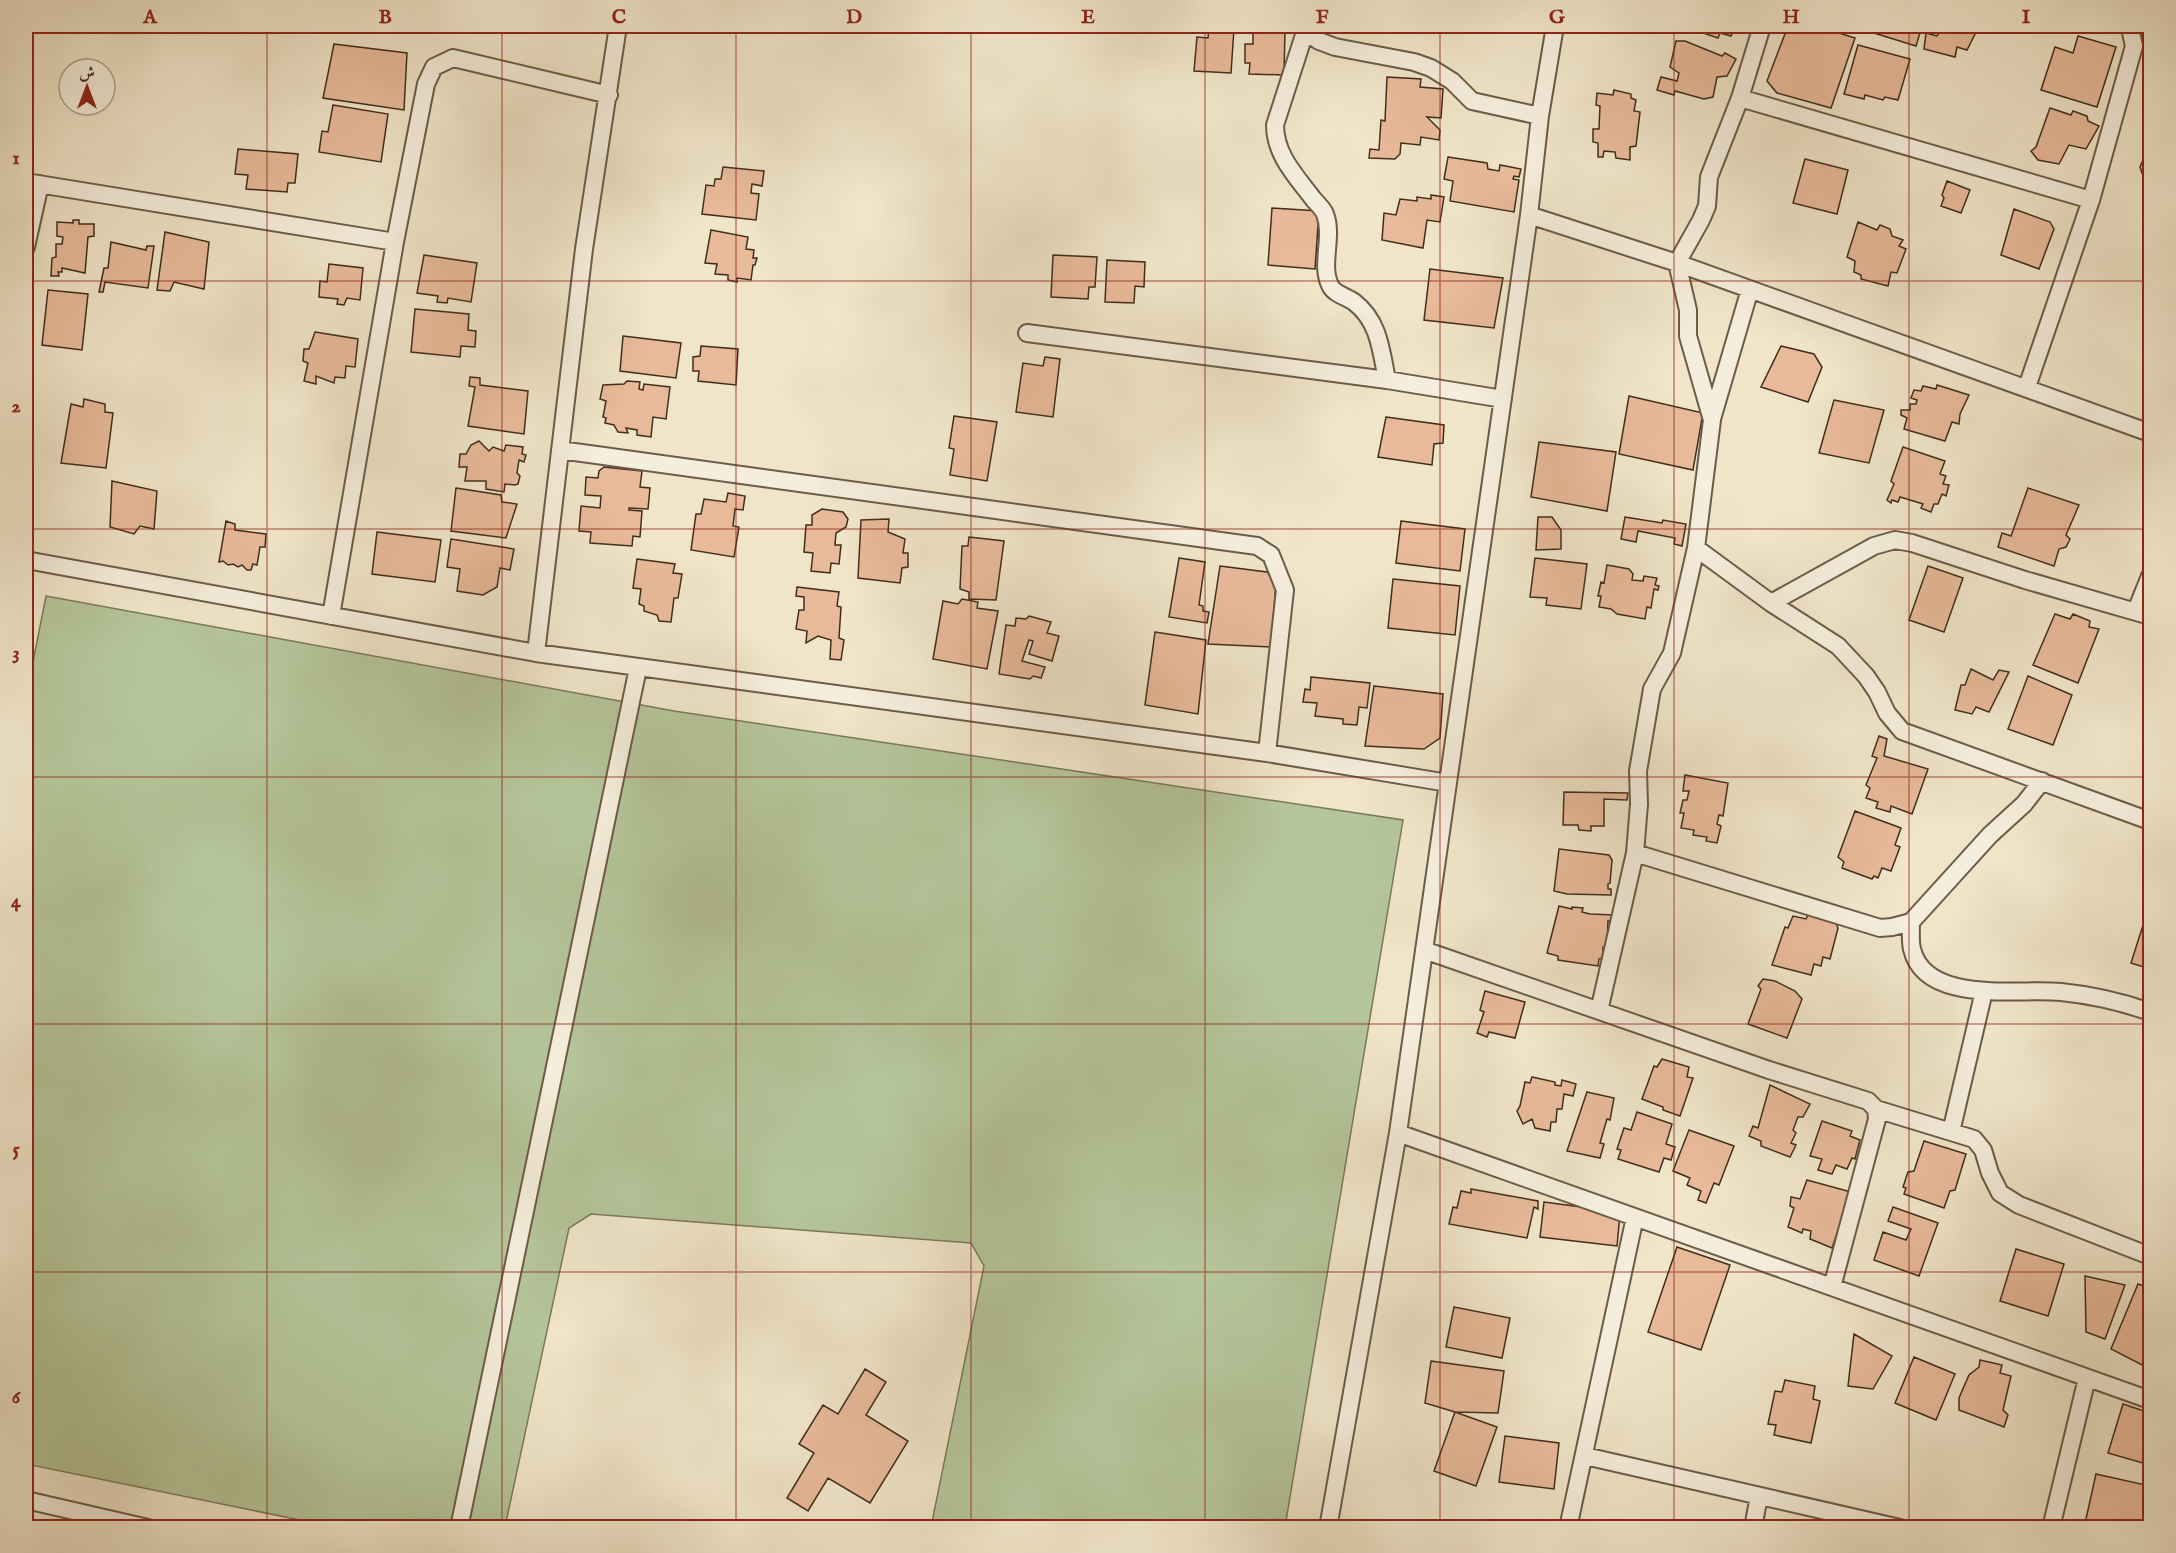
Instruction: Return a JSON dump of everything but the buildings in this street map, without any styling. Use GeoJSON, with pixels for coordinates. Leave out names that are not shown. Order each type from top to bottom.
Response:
{"type":"FeatureCollection","features":[{"type":"Feature","properties":{"kind":"street"},"geometry":{"type":"LineString","coordinates":[[536,653],[584,249],[618,26]]}},
{"type":"Feature","properties":{"kind":"street"},"geometry":{"type":"LineString","coordinates":[[1328,1527],[1398,1133],[1529,215],[1540,116],[1555,26]]}},
{"type":"Feature","properties":{"kind":"street"},"geometry":{"type":"LineString","coordinates":[[1712,420],[1688,336],[1688,310],[1677,263],[1707,206],[1709,177],[1740,98],[1762,26]]}},
{"type":"Feature","properties":{"kind":"street"},"geometry":{"type":"LineString","coordinates":[[2027,387],[2091,200],[2134,46],[2129,26]]}},
{"type":"Feature","properties":{"kind":"street"},"geometry":{"type":"LineString","coordinates":[[1387,380],[1372,320],[1354,303],[1332,289],[1328,276],[1325,213],[1283,158],[1275,139],[1275,124],[1302,29],[1319,41],[1335,47],[1414,62],[1431,68],[1452,81],[1472,101],[1540,116]]}},
{"type":"Feature","properties":{"kind":"street"},"geometry":{"type":"LineString","coordinates":[[332,616],[395,242],[426,84],[434,67],[453,58],[609,94]]}},
{"type":"Feature","properties":{"kind":"street"},"geometry":{"type":"LineString","coordinates":[[1740,98],[2091,200]]}},
{"type":"Feature","properties":{"kind":"street"},"geometry":{"type":"LineString","coordinates":[[26,247],[33,183],[395,242]]}},
{"type":"Feature","properties":{"kind":"street"},"geometry":{"type":"LineString","coordinates":[[1529,215],[1677,263],[2151,433]]}},
{"type":"Feature","properties":{"kind":"street"},"geometry":{"type":"LineString","coordinates":[[1599,1011],[1635,853],[1639,804],[1638,771],[1652,689],[1672,653],[1696,548],[1712,420],[1750,289]]}},
{"type":"Feature","properties":{"kind":"street"},"geometry":{"type":"LineString","coordinates":[[1027,333],[1387,380],[1503,399]]}},
{"type":"Feature","properties":{"kind":"street"},"geometry":{"type":"LineString","coordinates":[[560,450],[1257,546],[1271,555],[1285,590],[1267,753]]}},
{"type":"Feature","properties":{"kind":"street"},"geometry":{"type":"LineString","coordinates":[[1771,603],[1874,546],[1895,540],[1912,543],[2025,580],[2143,613],[2151,576]]}},
{"type":"Feature","properties":{"kind":"street"},"geometry":{"type":"LineString","coordinates":[[1696,548],[1771,603],[1838,646],[1866,676],[1887,713],[1902,731],[2151,821]]}},
{"type":"Feature","properties":{"kind":"street"},"geometry":{"type":"LineString","coordinates":[[26,560],[536,653],[1267,753],[1448,783]]}},
{"type":"Feature","properties":{"kind":"street"},"geometry":{"type":"LineString","coordinates":[[459,1527],[638,668]]}},
{"type":"Feature","properties":{"kind":"street"},"geometry":{"type":"LineString","coordinates":[[1635,853],[1880,928],[1911,922],[1990,835],[2024,804],[2042,781]]}},
{"type":"Feature","properties":{"kind":"street"},"geometry":{"type":"LineString","coordinates":[[1911,922],[1912,949],[1919,966],[1937,980],[1971,990],[2060,992],[2099,998],[2151,1012]]}},
{"type":"Feature","properties":{"kind":"street"},"geometry":{"type":"LineString","coordinates":[[1424,950],[1769,1070],[1868,1101],[1876,1109],[1974,1139],[1983,1150],[1990,1173],[2000,1193],[2009,1199],[2151,1256]]}},
{"type":"Feature","properties":{"kind":"street"},"geometry":{"type":"LineString","coordinates":[[1951,1131],[1984,991]]}},
{"type":"Feature","properties":{"kind":"street"},"geometry":{"type":"LineString","coordinates":[[1832,1287],[1876,1119],[1876,1109]]}},
{"type":"Feature","properties":{"kind":"street"},"geometry":{"type":"LineString","coordinates":[[1398,1133],[2151,1400]]}},
{"type":"Feature","properties":{"kind":"street"},"geometry":{"type":"LineString","coordinates":[[1569,1527],[1635,1217]]}},
{"type":"Feature","properties":{"kind":"street"},"geometry":{"type":"LineString","coordinates":[[2051,1527],[2087,1378]]}},
{"type":"Feature","properties":{"kind":"street"},"geometry":{"type":"LineString","coordinates":[[1585,1456],[1900,1527]]}},
{"type":"Feature","properties":{"kind":"street"},"geometry":{"type":"LineString","coordinates":[[1752,1527],[1759,1496]]}},
{"type":"Feature","properties":{"kind":"street"},"geometry":{"type":"LineString","coordinates":[[26,1505],[148,1527]]}},
{"type":"Feature","properties":{"kind":"green space"},"geometry":{"type":"Polygon","coordinates":[[[46,596],[674,711],[1403,820],[1285,1527],[931,1527],[984,1266],[971,1243],[591,1214],[569,1228],[505,1527],[334,1527],[26,1464],[26,697],[46,596]]]}}]}
